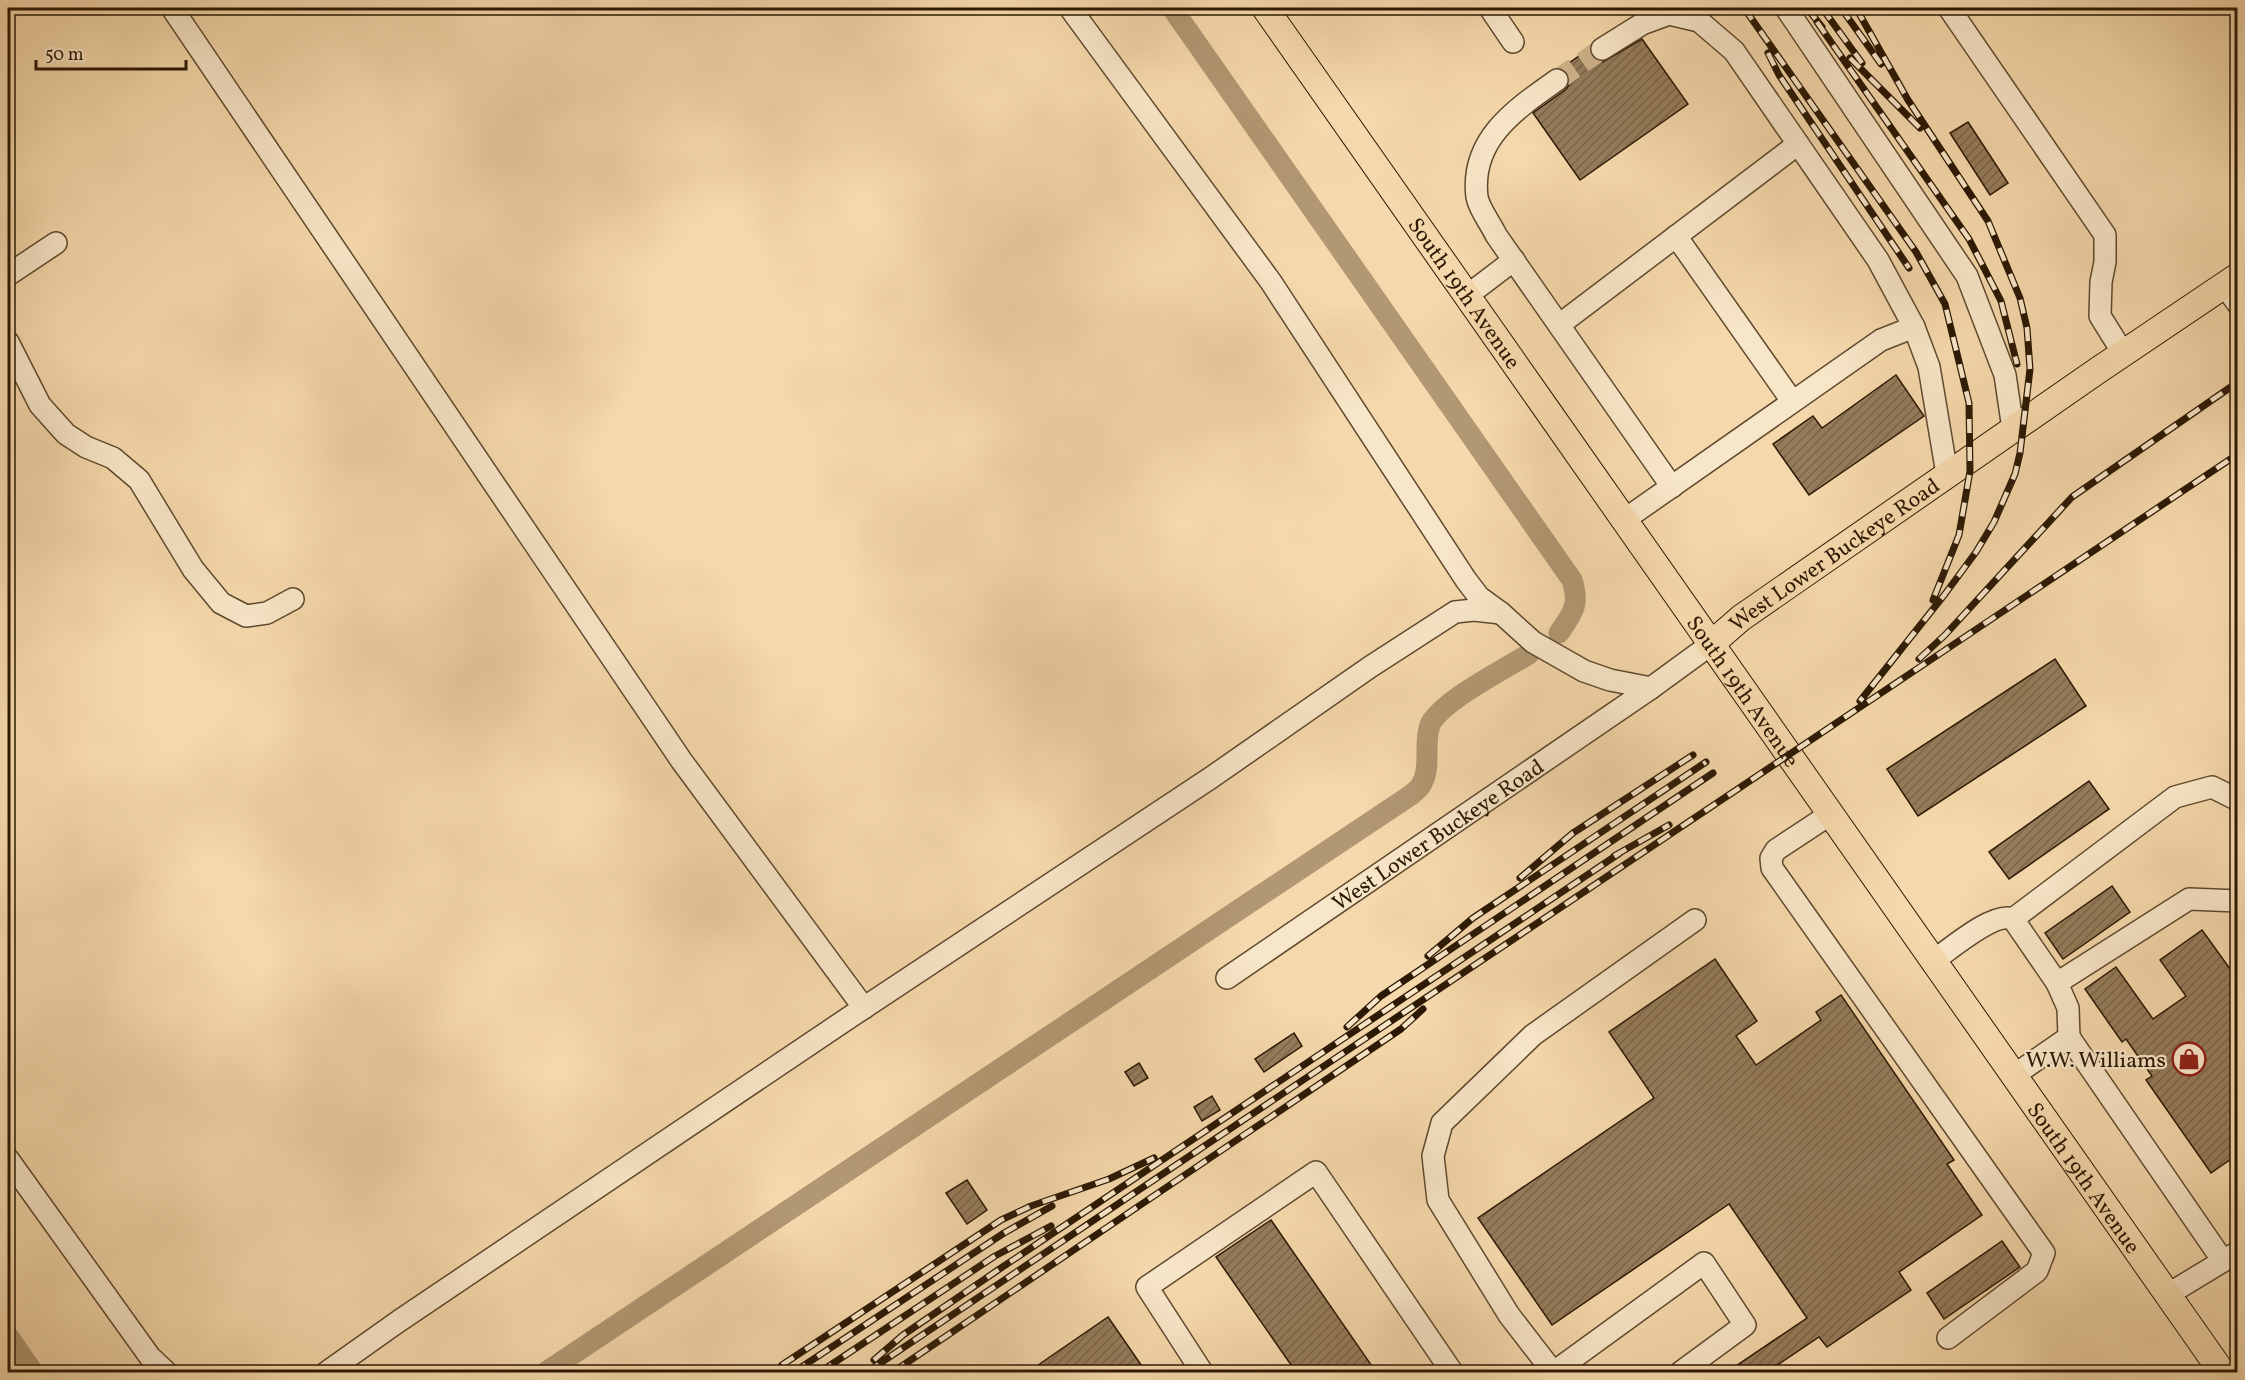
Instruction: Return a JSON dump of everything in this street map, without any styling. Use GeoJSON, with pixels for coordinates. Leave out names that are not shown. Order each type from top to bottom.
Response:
{"type":"FeatureCollection","features":[{"type":"Feature","properties":{"kind":"main road","name":"South 19th Avenue"},"geometry":{"type":"LineString","coordinates":[[1265,8],[2167,1295],[2214,1370]]}},
{"type":"Feature","properties":{"kind":"main road","name":"West Lower Buckeye Road"},"geometry":{"type":"LineString","coordinates":[[1710,645],[1741,618],[2123,353],[2233,288]]}},
{"type":"Feature","properties":{"kind":"street"},"geometry":{"type":"LineString","coordinates":[[172,8],[681,760],[864,1008]]}},
{"type":"Feature","properties":{"kind":"street"},"geometry":{"type":"LineString","coordinates":[[1070,8],[1271,282],[1479,597],[1533,642],[1584,671],[1610,681],[1651,688]]}},
{"type":"Feature","properties":{"kind":"street"},"geometry":{"type":"LineString","coordinates":[[1490,8],[1514,42]]}},
{"type":"Feature","properties":{"kind":"street"},"geometry":{"type":"LineString","coordinates":[[1786,8],[1967,276],[2005,375],[2013,429]]}},
{"type":"Feature","properties":{"kind":"street"},"geometry":{"type":"LineString","coordinates":[[1949,8],[2105,235],[2100,316],[2123,353]]}},
{"type":"Feature","properties":{"kind":"street"},"geometry":{"type":"LineString","coordinates":[[1602,49],[1642,24],[1669,14],[1699,21],[1734,51],[1878,260],[1914,327],[1929,367],[1947,474]]}},
{"type":"Feature","properties":{"kind":"street"},"geometry":{"type":"LineString","coordinates":[[1557,80],[1513,111],[1493,134],[1479,164],[1477,198],[1496,235],[1672,487]]}},
{"type":"Feature","properties":{"kind":"street"},"geometry":{"type":"LineString","coordinates":[[1559,324],[1798,144]]}},
{"type":"Feature","properties":{"kind":"street"},"geometry":{"type":"LineString","coordinates":[[1676,236],[1792,401]]}},
{"type":"Feature","properties":{"kind":"street"},"geometry":{"type":"LineString","coordinates":[[8,275],[57,243]]}},
{"type":"Feature","properties":{"kind":"street"},"geometry":{"type":"LineString","coordinates":[[1468,295],[1514,260]]}},
{"type":"Feature","properties":{"kind":"street"},"geometry":{"type":"LineString","coordinates":[[1624,520],[1881,340],[1914,327]]}},
{"type":"Feature","properties":{"kind":"street"},"geometry":{"type":"LineString","coordinates":[[8,342],[40,405],[66,434],[86,447],[113,458],[139,480],[193,569],[221,603],[246,616],[267,613],[293,599]]}},
{"type":"Feature","properties":{"kind":"street"},"geometry":{"type":"LineString","coordinates":[[327,1372],[409,1314],[864,1008],[1203,784],[1370,667],[1455,612],[1474,610],[1501,613]]}},
{"type":"Feature","properties":{"kind":"street","name":"West Lower Buckeye Road"},"geometry":{"type":"LineString","coordinates":[[1227,978],[1651,688],[1710,645]]}},
{"type":"Feature","properties":{"kind":"street"},"geometry":{"type":"LineString","coordinates":[[2013,919],[2175,797],[2212,787],[2238,800]]}},
{"type":"Feature","properties":{"kind":"street"},"geometry":{"type":"LineString","coordinates":[[1829,815],[1776,850],[1771,858],[1772,868],[2044,1253],[2037,1271],[1948,1338]]}},
{"type":"Feature","properties":{"kind":"street"},"geometry":{"type":"LineString","coordinates":[[2057,983],[2189,899],[2238,901]]}},
{"type":"Feature","properties":{"kind":"street"},"geometry":{"type":"LineString","coordinates":[[1932,962],[1991,921],[2001,917],[2013,919],[2057,983],[2068,1008],[2069,1037],[2230,1256],[2167,1295]]}},
{"type":"Feature","properties":{"kind":"street"},"geometry":{"type":"LineString","coordinates":[[1681,1372],[1746,1325],[1704,1263],[1553,1372],[1509,1315],[1438,1200],[1433,1156],[1442,1124],[1533,1035],[1695,920]]}},
{"type":"Feature","properties":{"kind":"street"},"geometry":{"type":"LineString","coordinates":[[2013,1076],[2069,1037]]}},
{"type":"Feature","properties":{"kind":"street"},"geometry":{"type":"LineString","coordinates":[[8,1159],[150,1357],[166,1372]]}},
{"type":"Feature","properties":{"kind":"street"},"geometry":{"type":"LineString","coordinates":[[1202,1372],[1147,1287],[1317,1172],[1452,1372]]}},
{"type":"Feature","properties":{"kind":"building"},"geometry":{"type":"Polygon","coordinates":[[[1642,39],[1688,104],[1580,180],[1533,113],[1565,90],[1570,78],[1562,68],[1589,49],[1592,56],[1603,62],[1642,39]]]}},
{"type":"Feature","properties":{"kind":"building"},"geometry":{"type":"Polygon","coordinates":[[[1968,122],[2008,183],[1990,195],[1950,133],[1968,122]]]}},
{"type":"Feature","properties":{"kind":"building"},"geometry":{"type":"Polygon","coordinates":[[[1896,375],[1924,416],[1809,495],[1773,444],[1813,416],[1822,428],[1896,375]]]}},
{"type":"Feature","properties":{"kind":"building"},"geometry":{"type":"Polygon","coordinates":[[[2055,659],[2086,706],[1918,816],[1887,769],[2055,659]]]}},
{"type":"Feature","properties":{"kind":"building"},"geometry":{"type":"Polygon","coordinates":[[[2089,781],[2109,809],[2009,879],[1989,852],[2089,781]]]}},
{"type":"Feature","properties":{"kind":"building"},"geometry":{"type":"Polygon","coordinates":[[[2112,886],[2130,912],[2063,959],[2045,933],[2112,886]]]}},
{"type":"Feature","properties":{"kind":"building","name":"W.W. Williams"},"geometry":{"type":"Polygon","coordinates":[[[2202,930],[2238,980],[2238,1154],[2211,1173],[2146,1080],[2152,1076],[2126,1039],[2122,1042],[2085,989],[2116,967],[2153,1019],[2186,996],[2160,960],[2202,930]]]}},
{"type":"Feature","properties":{"kind":"building"},"geometry":{"type":"Polygon","coordinates":[[[1715,959],[1757,1021],[1736,1036],[1756,1065],[1821,1020],[1816,1012],[1841,995],[1954,1160],[1947,1164],[1982,1215],[1899,1272],[1911,1290],[1827,1347],[1819,1337],[1767,1372],[1727,1372],[1807,1318],[1729,1204],[1552,1325],[1478,1218],[1654,1098],[1609,1032],[1715,959]]]}},
{"type":"Feature","properties":{"kind":"building"},"geometry":{"type":"Polygon","coordinates":[[[1294,1033],[1302,1046],[1264,1072],[1255,1059],[1294,1033]]]}},
{"type":"Feature","properties":{"kind":"building"},"geometry":{"type":"Polygon","coordinates":[[[1139,1063],[1148,1078],[1134,1086],[1125,1072],[1139,1063]]]}},
{"type":"Feature","properties":{"kind":"building"},"geometry":{"type":"Polygon","coordinates":[[[1212,1096],[1220,1110],[1202,1121],[1194,1107],[1212,1096]]]}},
{"type":"Feature","properties":{"kind":"building"},"geometry":{"type":"Polygon","coordinates":[[[967,1180],[987,1210],[967,1224],[946,1193],[967,1180]]]}},
{"type":"Feature","properties":{"kind":"building"},"geometry":{"type":"Polygon","coordinates":[[[1271,1220],[1376,1372],[1296,1372],[1216,1257],[1271,1220]]]}},
{"type":"Feature","properties":{"kind":"building"},"geometry":{"type":"Polygon","coordinates":[[[2002,1241],[2020,1267],[1944,1319],[1927,1293],[2002,1241]]]}},
{"type":"Feature","properties":{"kind":"building"},"geometry":{"type":"Polygon","coordinates":[[[1108,1317],[1146,1372],[1028,1372],[1108,1317]]]}},
{"type":"Feature","properties":{"kind":"waterway"},"geometry":{"type":"LineString","coordinates":[[1172,8],[1572,580],[1575,596],[1574,608],[1559,633]]}},
{"type":"Feature","properties":{"kind":"waterway"},"geometry":{"type":"LineString","coordinates":[[546,1372],[1411,795],[1424,778],[1428,732],[1436,716],[1460,696],[1529,654]]}},
{"type":"Feature","properties":{"kind":"waterway"},"geometry":{"type":"LineString","coordinates":[[8,1336],[33,1372]]}},
{"type":"Feature","properties":{"kind":"tunnel"},"geometry":{"type":"LineString","coordinates":[[1557,80],[1602,49]]}},
{"type":"Feature","properties":{"kind":"railway"},"geometry":{"type":"LineString","coordinates":[[1744,8],[1916,252],[1945,304],[1969,403],[1970,471],[1959,535],[1933,600]]}},
{"type":"Feature","properties":{"kind":"railway"},"geometry":{"type":"LineString","coordinates":[[1807,8],[1822,27]]}},
{"type":"Feature","properties":{"kind":"railway"},"geometry":{"type":"LineString","coordinates":[[1822,8],[1862,63]]}},
{"type":"Feature","properties":{"kind":"railway"},"geometry":{"type":"LineString","coordinates":[[1841,8],[1881,64]]}},
{"type":"Feature","properties":{"kind":"railway"},"geometry":{"type":"LineString","coordinates":[[1856,8],[1908,100],[1988,221],[2020,298],[2027,328],[2030,369],[2020,453],[2015,474],[1994,522],[1976,552],[1945,594],[1860,701]]}},
{"type":"Feature","properties":{"kind":"railway"},"geometry":{"type":"LineString","coordinates":[[1817,22],[1969,239],[2001,301],[2017,364]]}},
{"type":"Feature","properties":{"kind":"railway"},"geometry":{"type":"LineString","coordinates":[[1768,53],[1779,75],[1909,268]]}},
{"type":"Feature","properties":{"kind":"railway"},"geometry":{"type":"LineString","coordinates":[[1850,58],[1920,128]]}},
{"type":"Feature","properties":{"kind":"railway"},"geometry":{"type":"LineString","coordinates":[[1919,659],[1945,635],[2072,497],[2238,382]]}},
{"type":"Feature","properties":{"kind":"railway"},"geometry":{"type":"LineString","coordinates":[[867,1372],[2238,454]]}},
{"type":"Feature","properties":{"kind":"railway"},"geometry":{"type":"LineString","coordinates":[[1520,878],[1573,833],[1693,755]]}},
{"type":"Feature","properties":{"kind":"railway"},"geometry":{"type":"LineString","coordinates":[[1428,956],[1473,918],[1706,762]]}},
{"type":"Feature","properties":{"kind":"railway"},"geometry":{"type":"LineString","coordinates":[[1347,1027],[1381,996],[1713,773]]}},
{"type":"Feature","properties":{"kind":"railway"},"geometry":{"type":"LineString","coordinates":[[1614,856],[1669,825]]}},
{"type":"Feature","properties":{"kind":"railway"},"geometry":{"type":"LineString","coordinates":[[874,1360],[903,1335],[998,1270],[1620,853]]}},
{"type":"Feature","properties":{"kind":"railway"},"geometry":{"type":"LineString","coordinates":[[893,1372],[1401,1029],[1423,1009]]}},
{"type":"Feature","properties":{"kind":"railway"},"geometry":{"type":"LineString","coordinates":[[782,1365],[1001,1220],[1031,1206],[1109,1179],[1154,1158]]}},
{"type":"Feature","properties":{"kind":"railway"},"geometry":{"type":"LineString","coordinates":[[794,1372],[1004,1233],[1052,1206]]}},
{"type":"Feature","properties":{"kind":"railway"},"geometry":{"type":"LineString","coordinates":[[820,1372],[995,1256],[1051,1226]]}},
{"type":"Feature","properties":{"kind":"place","name":"W.W. Williams"},"geometry":{"type":"Point","coordinates":[2189,1059]}}]}
